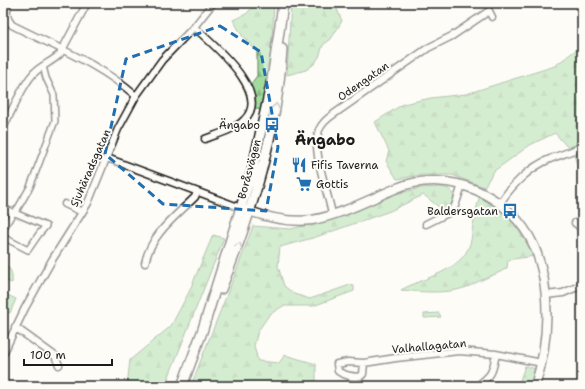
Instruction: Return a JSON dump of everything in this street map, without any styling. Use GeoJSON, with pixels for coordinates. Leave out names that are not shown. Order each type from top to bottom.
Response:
{"type":"FeatureCollection","features":[{"type":"Feature","properties":{"kind":"main road","name":"Boråsvägen"},"geometry":{"type":"LineString","coordinates":[[182,386],[245,210],[272,80],[283,3]]}},
{"type":"Feature","properties":{"kind":"street"},"geometry":{"type":"LineString","coordinates":[[8,3],[6,17],[12,25],[92,64],[110,75],[136,96]]}},
{"type":"Feature","properties":{"kind":"street"},"geometry":{"type":"LineString","coordinates":[[3,128],[28,81],[33,74],[54,59],[62,49],[87,3]]}},
{"type":"Feature","properties":{"kind":"street","name":"Sjuhäradsgatan"},"geometry":{"type":"LineString","coordinates":[[3,354],[52,260],[82,212],[97,182],[118,130],[136,96],[162,60],[194,27],[213,3]]}},
{"type":"Feature","properties":{"kind":"street","name":"Odengatan"},"geometry":{"type":"LineString","coordinates":[[332,214],[322,175],[317,144],[320,129],[324,122],[428,48],[452,36],[489,11],[492,17]]}},
{"type":"Feature","properties":{"kind":"street"},"geometry":{"type":"LineString","coordinates":[[194,27],[229,60],[239,72],[247,86],[252,100],[248,116],[244,121],[205,139]]}},
{"type":"Feature","properties":{"kind":"street"},"geometry":{"type":"LineString","coordinates":[[3,230],[30,187],[54,121],[54,95],[46,78],[43,66]]}},
{"type":"Feature","properties":{"kind":"street"},"geometry":{"type":"LineString","coordinates":[[500,203],[518,182],[535,166],[582,146]]}},
{"type":"Feature","properties":{"kind":"street"},"geometry":{"type":"LineString","coordinates":[[107,158],[245,210],[275,219],[293,221],[310,220],[332,214],[398,188],[416,183],[440,182],[462,185],[484,193],[500,203],[519,222],[530,237],[543,272],[546,295],[545,336],[542,363],[535,386]]}},
{"type":"Feature","properties":{"kind":"street"},"geometry":{"type":"LineString","coordinates":[[426,224],[450,212],[455,206],[462,185]]}},
{"type":"Feature","properties":{"kind":"street"},"geometry":{"type":"LineString","coordinates":[[145,263],[146,257],[160,230],[195,197],[197,192]]}},
{"type":"Feature","properties":{"kind":"street"},"geometry":{"type":"LineString","coordinates":[[65,204],[82,212]]}},
{"type":"Feature","properties":{"kind":"street"},"geometry":{"type":"LineString","coordinates":[[3,208],[46,226],[28,250],[3,237]]}},
{"type":"Feature","properties":{"kind":"street"},"geometry":{"type":"LineString","coordinates":[[575,223],[580,227],[582,233]]}},
{"type":"Feature","properties":{"kind":"street"},"geometry":{"type":"LineString","coordinates":[[546,295],[563,292],[582,285]]}},
{"type":"Feature","properties":{"kind":"street"},"geometry":{"type":"LineString","coordinates":[[16,327],[55,356],[59,365]]}},
{"type":"Feature","properties":{"kind":"street","name":"Valhallagatan"},"geometry":{"type":"LineString","coordinates":[[364,363],[459,351],[496,354],[542,363]]}},
{"type":"Feature","properties":{"kind":"street"},"geometry":{"type":"LineString","coordinates":[[477,386],[489,377],[493,371],[496,354]]}},
{"type":"Feature","properties":{"kind":"highlighted area"},"geometry":{"type":"Polygon","coordinates":[[[220,26],[261,52],[278,147],[266,211],[163,204],[105,154],[126,59],[220,26]]]}},
{"type":"Feature","properties":{"kind":"green space"},"geometry":{"type":"Polygon","coordinates":[[[254,3],[274,3],[269,71],[261,111],[248,103],[246,90],[257,76],[257,51],[243,37],[233,20],[246,14],[255,5],[254,3]]]}},
{"type":"Feature","properties":{"kind":"green space"},"geometry":{"type":"Polygon","coordinates":[[[291,3],[338,3],[337,9],[342,21],[331,39],[323,45],[319,57],[314,64],[306,70],[287,75],[291,3]]]}},
{"type":"Feature","properties":{"kind":"green space"},"geometry":{"type":"Polygon","coordinates":[[[582,45],[582,143],[569,149],[555,133],[530,145],[494,171],[484,187],[452,175],[422,175],[397,179],[386,161],[389,151],[375,122],[403,104],[431,98],[466,94],[555,66],[582,45]]]}},
{"type":"Feature","properties":{"kind":"green space"},"geometry":{"type":"Polygon","coordinates":[[[582,152],[582,180],[574,155],[582,152]]]}},
{"type":"Feature","properties":{"kind":"green space"},"geometry":{"type":"Polygon","coordinates":[[[441,187],[449,189],[454,198],[450,206],[446,208],[438,206],[423,195],[390,211],[316,237],[280,247],[278,266],[284,286],[294,294],[310,299],[350,285],[354,286],[354,291],[313,306],[283,306],[269,315],[258,331],[254,346],[258,361],[279,363],[285,355],[316,364],[316,381],[311,386],[191,386],[253,226],[290,229],[332,220],[392,195],[421,188],[441,187]]]}},
{"type":"Feature","properties":{"kind":"green space"},"geometry":{"type":"Polygon","coordinates":[[[480,195],[498,207],[512,221],[534,256],[508,260],[507,268],[499,273],[457,290],[433,292],[401,290],[441,273],[459,261],[471,242],[473,225],[480,195]]]}},
{"type":"Feature","properties":{"kind":"green space"},"geometry":{"type":"Polygon","coordinates":[[[213,235],[224,238],[165,386],[127,386],[130,360],[171,326],[189,292],[213,235]]]}},
{"type":"Feature","properties":{"kind":"green space"},"geometry":{"type":"Polygon","coordinates":[[[3,264],[11,271],[12,283],[3,280],[3,264]]]}},
{"type":"Feature","properties":{"kind":"green space"},"geometry":{"type":"Polygon","coordinates":[[[3,293],[16,299],[10,313],[3,310],[3,293]]]}},
{"type":"Feature","properties":{"kind":"green space"},"geometry":{"type":"Polygon","coordinates":[[[439,313],[441,317],[424,318],[424,314],[439,313]]]}},
{"type":"Feature","properties":{"kind":"green space"},"geometry":{"type":"Polygon","coordinates":[[[525,366],[536,369],[530,386],[518,386],[525,366]]]}},
{"type":"Feature","properties":{"kind":"place","name":"Ängabo"},"geometry":{"type":"Point","coordinates":[272,125]}},
{"type":"Feature","properties":{"kind":"place","name":"Fifis Taverna"},"geometry":{"type":"Point","coordinates":[299,165]}},
{"type":"Feature","properties":{"kind":"place","name":"Gottis"},"geometry":{"type":"Point","coordinates":[304,184]}},
{"type":"Feature","properties":{"kind":"place","name":"Baldersgatan"},"geometry":{"type":"Point","coordinates":[510,211]}},
{"type":"Feature","properties":{"kind":"district","name":"Ängabo"},"geometry":{"type":"Point","coordinates":[325,140]}}]}
